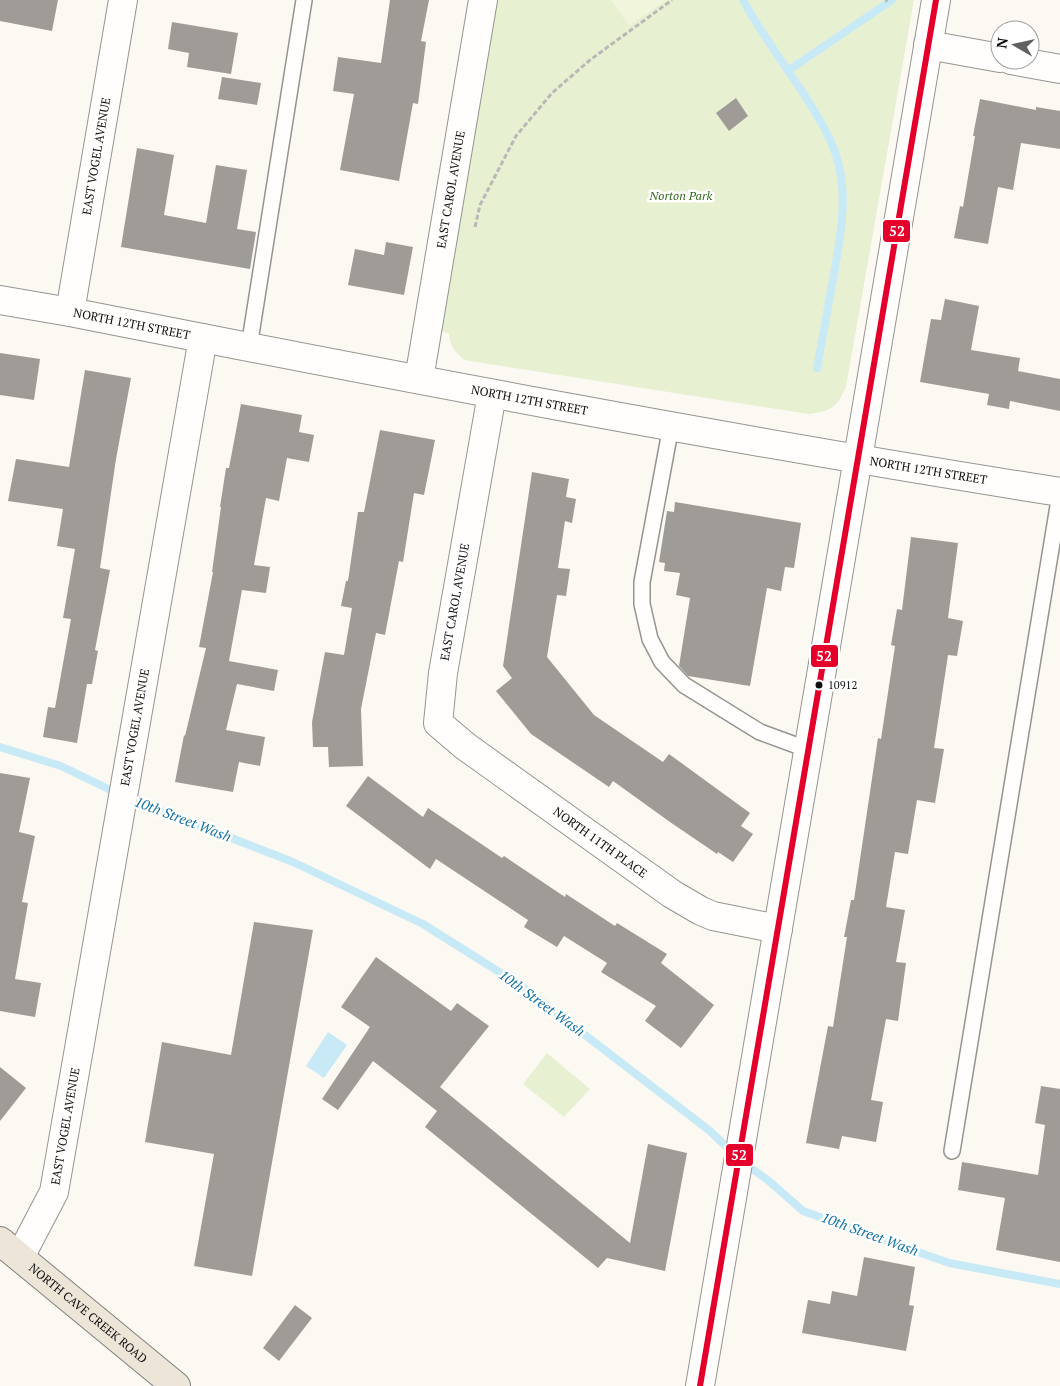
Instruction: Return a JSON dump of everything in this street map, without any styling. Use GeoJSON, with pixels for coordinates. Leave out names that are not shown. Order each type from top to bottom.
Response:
{"type":"FeatureCollection","features":[{"type":"Feature","properties":{"kind":"main road","name":"NORTH CAVE CREEK ROAD"},"geometry":{"type":"LineString","coordinates":[[10,1249],[176,1386]]}},
{"type":"Feature","properties":{"kind":"street","name":"EAST VOGEL AVENUE"},"geometry":{"type":"LineString","coordinates":[[70,312],[123,0]]}},
{"type":"Feature","properties":{"kind":"street","name":"EAST CAROL AVENUE"},"geometry":{"type":"LineString","coordinates":[[419,379],[483,0]]}},
{"type":"Feature","properties":{"kind":"street"},"geometry":{"type":"LineString","coordinates":[[700,1386],[936,0]]}},
{"type":"Feature","properties":{"kind":"street"},"geometry":{"type":"LineString","coordinates":[[928,45],[990,56]]}},
{"type":"Feature","properties":{"kind":"street"},"geometry":{"type":"LineString","coordinates":[[1040,65],[1060,69]]}},
{"type":"Feature","properties":{"kind":"street","name":"NORTH 12TH STREET"},"geometry":{"type":"LineString","coordinates":[[0,300],[492,394],[1060,493]]}},
{"type":"Feature","properties":{"kind":"street","name":"EAST VOGEL AVENUE"},"geometry":{"type":"LineString","coordinates":[[10,1249],[54,1192],[203,338]]}},
{"type":"Feature","properties":{"kind":"street","name":"EAST CAROL AVENUE"},"geometry":{"type":"LineString","coordinates":[[438,723],[443,673],[492,394]]}},
{"type":"Feature","properties":{"kind":"street","name":"NORTH 11TH PLACE"},"geometry":{"type":"LineString","coordinates":[[438,723],[473,752],[672,894],[701,912],[735,922],[778,929]]}},
{"type":"Feature","properties":{"kind":"lane"},"geometry":{"type":"LineString","coordinates":[[249,347],[304,0]]}},
{"type":"Feature","properties":{"kind":"lane"},"geometry":{"type":"LineString","coordinates":[[671,426],[642,582],[642,604],[650,639],[662,662],[684,685],[760,732],[809,750]]}},
{"type":"Feature","properties":{"kind":"lane"},"geometry":{"type":"LineString","coordinates":[[952,1151],[1060,493]]}},
{"type":"Feature","properties":{"kind":"path"},"geometry":{"type":"LineString","coordinates":[[474,230],[480,205],[516,136],[552,93],[590,60],[672,0]]}},
{"type":"Feature","properties":{"kind":"green space","name":"Norton Park"},"geometry":{"type":"Polygon","coordinates":[[[495,0],[914,0],[846,387],[836,404],[828,410],[809,414],[464,360],[456,351],[450,342],[449,334],[440,330],[495,0]]]}},
{"type":"Feature","properties":{"kind":"green space"},"geometry":{"type":"Polygon","coordinates":[[[611,0],[666,0],[629,26],[611,0]]]}},
{"type":"Feature","properties":{"kind":"green space"},"geometry":{"type":"Polygon","coordinates":[[[547,1053],[590,1089],[564,1117],[523,1084],[547,1053]]]}},
{"type":"Feature","properties":{"kind":"water"},"geometry":{"type":"Polygon","coordinates":[[[328,1032],[347,1045],[324,1078],[306,1066],[328,1032]]]}},
{"type":"Feature","properties":{"kind":"building"},"geometry":{"type":"Polygon","coordinates":[[[0,0],[58,0],[52,31],[0,21],[0,0]]]}},
{"type":"Feature","properties":{"kind":"building"},"geometry":{"type":"Polygon","coordinates":[[[390,0],[429,0],[421,41],[426,42],[418,104],[413,103],[399,181],[340,170],[354,94],[333,91],[338,57],[381,63],[390,0]]]}},
{"type":"Feature","properties":{"kind":"building"},"geometry":{"type":"Polygon","coordinates":[[[172,22],[238,33],[231,74],[187,67],[189,53],[168,49],[172,22]]]}},
{"type":"Feature","properties":{"kind":"building"},"geometry":{"type":"Polygon","coordinates":[[[222,77],[261,83],[257,105],[218,99],[222,77]]]}},
{"type":"Feature","properties":{"kind":"building"},"geometry":{"type":"Polygon","coordinates":[[[736,98],[748,116],[729,131],[716,113],[736,98]]]}},
{"type":"Feature","properties":{"kind":"building"},"geometry":{"type":"Polygon","coordinates":[[[980,99],[1036,110],[1036,107],[1060,111],[1060,149],[1021,143],[1013,190],[998,187],[988,244],[954,238],[960,206],[963,207],[980,99]]]}},
{"type":"Feature","properties":{"kind":"building"},"geometry":{"type":"Polygon","coordinates":[[[137,148],[174,155],[164,215],[206,223],[216,165],[247,170],[237,229],[256,232],[250,269],[121,247],[137,148]]]}},
{"type":"Feature","properties":{"kind":"building"},"geometry":{"type":"Polygon","coordinates":[[[386,242],[413,247],[404,295],[348,285],[355,249],[384,255],[386,242]]]}},
{"type":"Feature","properties":{"kind":"building"},"geometry":{"type":"Polygon","coordinates":[[[945,299],[979,306],[971,350],[1020,358],[1018,371],[1060,379],[1060,411],[1010,401],[1009,409],[987,405],[989,394],[920,382],[931,319],[941,320],[945,299]]]}},
{"type":"Feature","properties":{"kind":"building"},"geometry":{"type":"Polygon","coordinates":[[[0,353],[40,359],[34,400],[0,395],[0,353]]]}},
{"type":"Feature","properties":{"kind":"building"},"geometry":{"type":"Polygon","coordinates":[[[85,370],[131,378],[116,459],[100,568],[110,570],[95,650],[98,651],[92,684],[87,684],[77,743],[43,737],[48,707],[55,708],[71,619],[63,618],[75,549],[57,546],[63,509],[8,501],[16,459],[69,467],[85,370]]]}},
{"type":"Feature","properties":{"kind":"building"},"geometry":{"type":"Polygon","coordinates":[[[241,404],[302,415],[299,432],[314,435],[309,462],[287,458],[279,501],[266,498],[254,565],[270,567],[266,593],[242,590],[229,661],[278,670],[274,691],[237,684],[226,730],[265,737],[260,766],[239,762],[233,792],[175,782],[184,735],[206,648],[199,647],[213,572],[226,468],[229,468],[241,404]]]}},
{"type":"Feature","properties":{"kind":"building"},"geometry":{"type":"Polygon","coordinates":[[[380,430],[435,440],[424,495],[414,493],[403,562],[399,561],[385,635],[376,633],[361,709],[363,766],[329,767],[328,747],[313,747],[312,722],[325,652],[344,655],[352,608],[341,606],[346,581],[348,581],[358,512],[364,512],[380,430]]]}},
{"type":"Feature","properties":{"kind":"building"},"geometry":{"type":"Polygon","coordinates":[[[532,472],[569,479],[566,497],[576,499],[572,523],[565,521],[558,568],[570,569],[566,596],[557,595],[547,657],[594,715],[663,762],[669,754],[750,813],[741,826],[753,834],[733,862],[718,852],[717,854],[613,781],[609,787],[531,734],[496,691],[512,678],[503,666],[532,472]]]}},
{"type":"Feature","properties":{"kind":"building"},"geometry":{"type":"Polygon","coordinates":[[[675,502],[801,523],[794,568],[785,567],[781,591],[767,588],[750,686],[688,676],[679,666],[690,598],[676,595],[680,573],[664,571],[665,563],[659,562],[667,511],[674,512],[675,502]]]}},
{"type":"Feature","properties":{"kind":"building"},"geometry":{"type":"Polygon","coordinates":[[[911,537],[958,543],[948,618],[963,621],[957,656],[948,655],[934,748],[944,749],[935,803],[917,800],[908,854],[895,852],[886,907],[905,910],[896,962],[906,963],[898,1021],[886,1019],[871,1100],[883,1102],[876,1142],[842,1136],[839,1149],[806,1143],[828,1026],[833,1027],[847,937],[844,937],[851,900],[854,900],[878,738],[881,739],[895,646],[891,645],[897,609],[902,610],[911,537]]]}},
{"type":"Feature","properties":{"kind":"building"},"geometry":{"type":"Polygon","coordinates":[[[0,773],[30,778],[19,832],[35,836],[22,902],[28,903],[15,979],[41,983],[35,1017],[0,1011],[0,773]]]}},
{"type":"Feature","properties":{"kind":"building"},"geometry":{"type":"Polygon","coordinates":[[[368,776],[423,817],[428,808],[502,858],[504,856],[565,897],[566,894],[615,926],[617,923],[667,954],[661,963],[714,1005],[681,1048],[645,1021],[656,1006],[601,972],[607,963],[564,936],[557,947],[524,927],[528,920],[436,859],[430,869],[346,806],[368,776]]]}},
{"type":"Feature","properties":{"kind":"building"},"geometry":{"type":"Polygon","coordinates":[[[254,922],[313,930],[252,1276],[194,1266],[214,1154],[145,1142],[162,1042],[231,1055],[254,922]]]}},
{"type":"Feature","properties":{"kind":"building"},"geometry":{"type":"Polygon","coordinates":[[[376,957],[451,1011],[457,1003],[489,1026],[440,1087],[630,1243],[648,1144],[687,1153],[665,1271],[607,1258],[598,1268],[425,1127],[437,1111],[373,1061],[338,1110],[322,1099],[370,1027],[341,1007],[376,957]]]}},
{"type":"Feature","properties":{"kind":"building"},"geometry":{"type":"Polygon","coordinates":[[[0,1067],[26,1088],[0,1121],[0,1067]]]}},
{"type":"Feature","properties":{"kind":"building"},"geometry":{"type":"Polygon","coordinates":[[[1041,1086],[1060,1089],[1060,1262],[996,1250],[1005,1198],[958,1190],[962,1162],[1038,1175],[1045,1125],[1035,1123],[1041,1086]]]}},
{"type":"Feature","properties":{"kind":"building"},"geometry":{"type":"Polygon","coordinates":[[[864,1257],[915,1267],[909,1305],[914,1306],[906,1351],[802,1333],[808,1300],[830,1304],[832,1291],[857,1296],[864,1257]]]}},
{"type":"Feature","properties":{"kind":"building"},"geometry":{"type":"Polygon","coordinates":[[[295,1305],[312,1318],[279,1361],[263,1348],[295,1305]]]}},
{"type":"Feature","properties":{"kind":"waterway"},"geometry":{"type":"LineString","coordinates":[[743,0],[764,36],[821,123],[831,142],[841,177],[843,195],[841,231],[817,368]]}},
{"type":"Feature","properties":{"kind":"waterway"},"geometry":{"type":"LineString","coordinates":[[789,70],[892,0]]}},
{"type":"Feature","properties":{"kind":"waterway","name":"10th Street Wash"},"geometry":{"type":"LineString","coordinates":[[0,747],[61,766],[123,796],[293,862],[423,924],[520,985],[710,1131],[733,1153]]}},
{"type":"Feature","properties":{"kind":"waterway","name":"10th Street Wash"},"geometry":{"type":"LineString","coordinates":[[743,1162],[769,1181],[803,1211],[949,1263],[1060,1284]]}},
{"type":"Feature","properties":{"kind":"transit line","name":"52"},"geometry":{"type":"LineString","coordinates":[[700,1386],[936,0]]}},
{"type":"Feature","properties":{"kind":"place","name":"10912"},"geometry":{"type":"Point","coordinates":[819,685]}}]}
